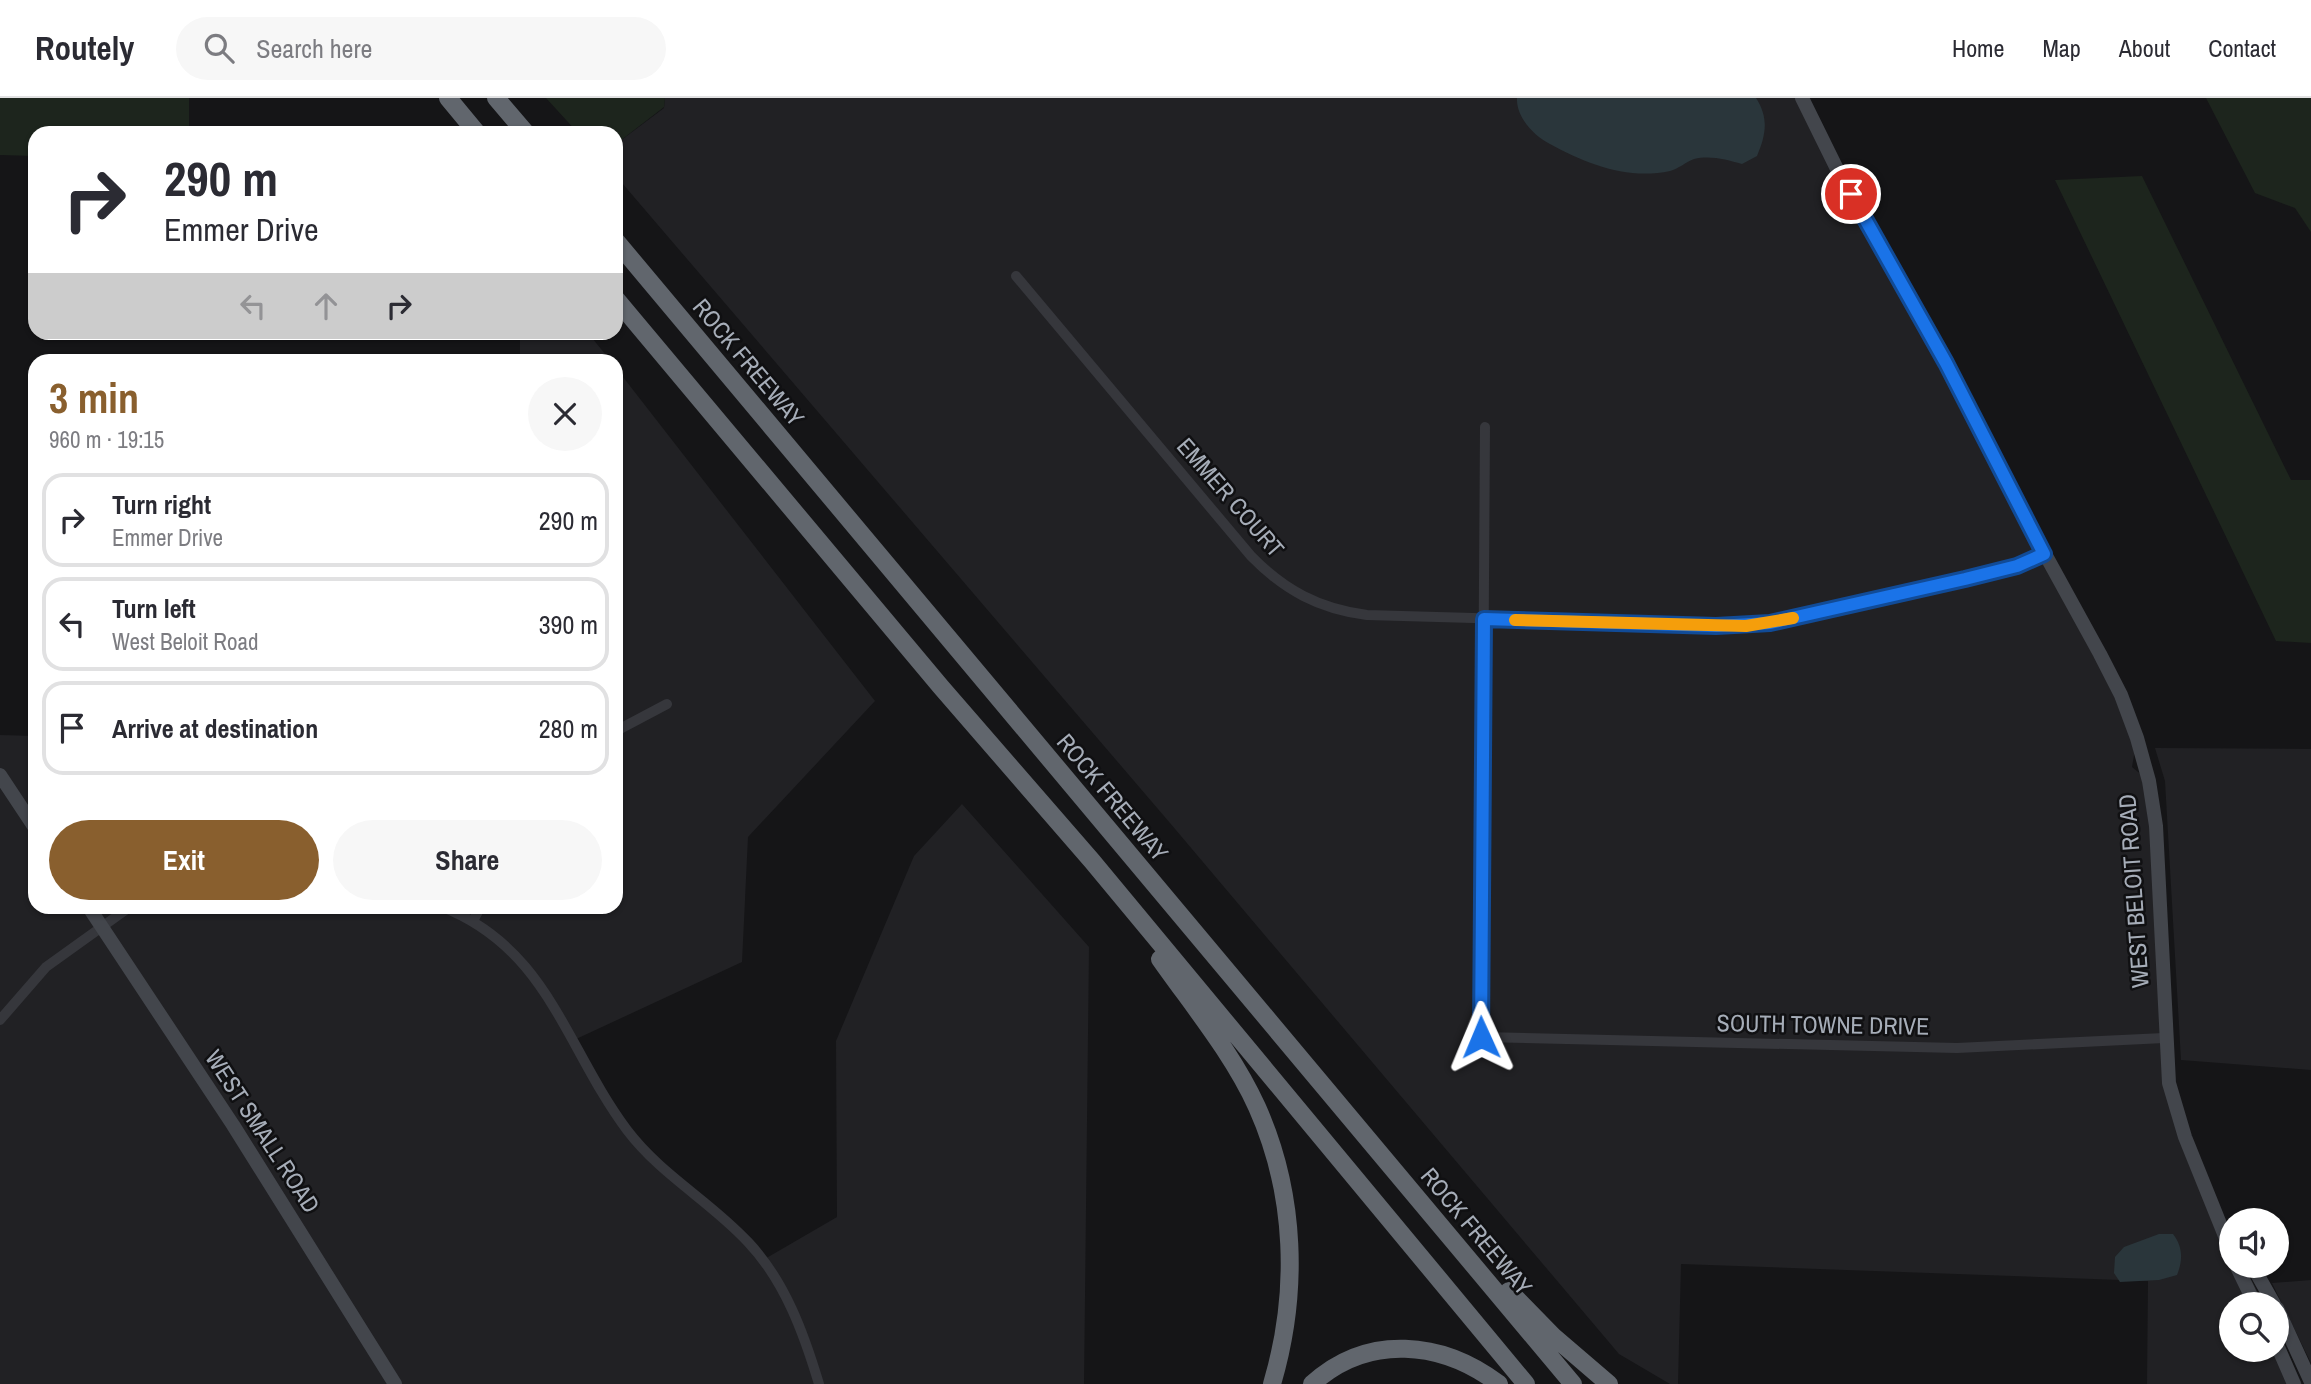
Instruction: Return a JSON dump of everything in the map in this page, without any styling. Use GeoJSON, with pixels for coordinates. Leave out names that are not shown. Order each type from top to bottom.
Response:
{"type":"FeatureCollection","features":[{"type":"Feature","properties":{"kind":"highway"},"geometry":{"type":"LineString","coordinates":[[448,98],[471,126]]}},
{"type":"Feature","properties":{"kind":"highway"},"geometry":{"type":"LineString","coordinates":[[496,98],[520,126]]}},
{"type":"Feature","properties":{"kind":"highway","name":"ROCK FREEWAY"},"geometry":{"type":"LineString","coordinates":[[623,249],[1573,1384]]}},
{"type":"Feature","properties":{"kind":"highway"},"geometry":{"type":"LineString","coordinates":[[623,307],[941,687],[1092,861],[1526,1384]]}},
{"type":"Feature","properties":{"kind":"highway"},"geometry":{"type":"LineString","coordinates":[[1092,861],[1224,1052],[1256,1106],[1278,1165],[1288,1209],[1290,1263],[1288,1314],[1272,1384]]}},
{"type":"Feature","properties":{"kind":"highway"},"geometry":{"type":"LineString","coordinates":[[1420,1201],[1553,1336],[1609,1384]]}},
{"type":"Feature","properties":{"kind":"highway"},"geometry":{"type":"LineString","coordinates":[[1312,1384],[1346,1360],[1379,1349],[1411,1348],[1444,1353],[1477,1367],[1499,1384]]}},
{"type":"Feature","properties":{"kind":"main road","name":"WEST BELOIT ROAD"},"geometry":{"type":"LineString","coordinates":[[1802,98],[1839,173],[1946,363],[2044,554],[2121,695],[2149,780],[2158,859],[2164,1038],[2169,1083],[2176,1111],[2219,1216]]}},
{"type":"Feature","properties":{"kind":"main road"},"geometry":{"type":"LineString","coordinates":[[0,775],[28,817]]}},
{"type":"Feature","properties":{"kind":"main road","name":"WEST SMALL ROAD"},"geometry":{"type":"LineString","coordinates":[[93,914],[233,1125],[395,1384]]}},
{"type":"Feature","properties":{"kind":"main road"},"geometry":{"type":"LineString","coordinates":[[2289,1336],[2311,1382]]}},
{"type":"Feature","properties":{"kind":"main road"},"geometry":{"type":"LineString","coordinates":[[2284,1362],[2294,1384]]}},
{"type":"Feature","properties":{"kind":"street","name":"EMMER COURT"},"geometry":{"type":"LineString","coordinates":[[1016,276],[1251,556],[1278,582],[1309,601],[1348,613],[1716,626],[1770,623],[2017,566],[2044,554]]}},
{"type":"Feature","properties":{"kind":"street"},"geometry":{"type":"LineString","coordinates":[[1484,619],[1485,427]]}},
{"type":"Feature","properties":{"kind":"street","name":"SOUTH TOWNE DRIVE"},"geometry":{"type":"LineString","coordinates":[[1484,619],[1481,1037],[1957,1048],[2164,1038]]}},
{"type":"Feature","properties":{"kind":"street"},"geometry":{"type":"LineString","coordinates":[[623,727],[667,704]]}},
{"type":"Feature","properties":{"kind":"street"},"geometry":{"type":"LineString","coordinates":[[0,1020],[46,967],[119,914]]}},
{"type":"Feature","properties":{"kind":"street"},"geometry":{"type":"LineString","coordinates":[[457,914],[501,940],[527,965],[612,1107],[644,1152],[731,1225],[764,1260],[792,1309],[819,1384]]}},
{"type":"Feature","properties":{"kind":"street"},"geometry":{"type":"LineString","coordinates":[[472,921],[476,914]]}},
{"type":"Feature","properties":{"kind":"shaded area"},"geometry":{"type":"Polygon","coordinates":[[[0,98],[189,98],[189,126],[28,126],[28,156],[0,155],[0,98]]]}},
{"type":"Feature","properties":{"kind":"shaded area"},"geometry":{"type":"Polygon","coordinates":[[[546,98],[665,98],[664,107],[623,139],[623,126],[572,126],[546,98]]]}},
{"type":"Feature","properties":{"kind":"shaded area"},"geometry":{"type":"Polygon","coordinates":[[[665,98],[1802,98],[2137,738],[2132,767],[2149,781],[2169,1083],[2219,1210],[2219,1278],[2251,1278],[2258,1292],[2219,1292],[2219,1362],[2289,1362],[2289,1355],[2302,1384],[2147,1384],[2148,1281],[1681,1264],[1678,1384],[1670,1384],[1619,1354],[1170,823],[623,184],[623,139],[664,108],[665,98]]]}},
{"type":"Feature","properties":{"kind":"shaded area"},"geometry":{"type":"Polygon","coordinates":[[[1517,98],[1756,98],[1763,113],[1764,134],[1757,156],[1742,164],[1719,158],[1700,158],[1670,171],[1623,172],[1593,164],[1544,141],[1523,119],[1517,98]]]}},
{"type":"Feature","properties":{"kind":"shaded area"},"geometry":{"type":"Polygon","coordinates":[[[2206,98],[2311,98],[2311,232],[2295,208],[2255,193],[2206,98]]]}},
{"type":"Feature","properties":{"kind":"shaded area"},"geometry":{"type":"Polygon","coordinates":[[[2142,176],[2291,480],[2311,480],[2311,643],[2276,641],[2055,180],[2142,176]]]}},
{"type":"Feature","properties":{"kind":"shaded area"},"geometry":{"type":"Polygon","coordinates":[[[520,340],[594,340],[605,354],[520,354],[520,340]]]}},
{"type":"Feature","properties":{"kind":"shaded area"},"geometry":{"type":"Polygon","coordinates":[[[623,377],[875,701],[748,837],[742,962],[574,1040],[626,1128],[763,1260],[837,1217],[836,1041],[914,856],[962,804],[1089,947],[1084,1384],[0,1384],[0,735],[28,736],[28,914],[623,914],[623,377]]]}},
{"type":"Feature","properties":{"kind":"shaded area"},"geometry":{"type":"Polygon","coordinates":[[[2155,748],[2311,749],[2311,1070],[2181,1060],[2165,781],[2155,748]]]}},
{"type":"Feature","properties":{"kind":"shaded area"},"geometry":{"type":"Polygon","coordinates":[[[2159,1234],[2173,1234],[2179,1244],[2181,1259],[2177,1275],[2159,1280],[2120,1282],[2114,1273],[2115,1257],[2124,1247],[2159,1234]]]}},
{"type":"Feature","properties":{"kind":"shaded area"},"geometry":{"type":"Polygon","coordinates":[[[2311,1280],[2311,1363],[2289,1318],[2289,1292],[2276,1292],[2272,1283],[2311,1280]]]}},
{"type":"Feature","properties":{"kind":"slow traffic"},"geometry":{"type":"LineString","coordinates":[[1515,620],[1746,626],[1793,618]]}},
{"type":"Feature","properties":{"kind":"route"},"geometry":{"type":"LineString","coordinates":[[1481,1037],[1484,619],[1746,626],[1770,623],[1965,579],[2017,566],[2044,554],[1946,363],[1851,194]]}}]}
